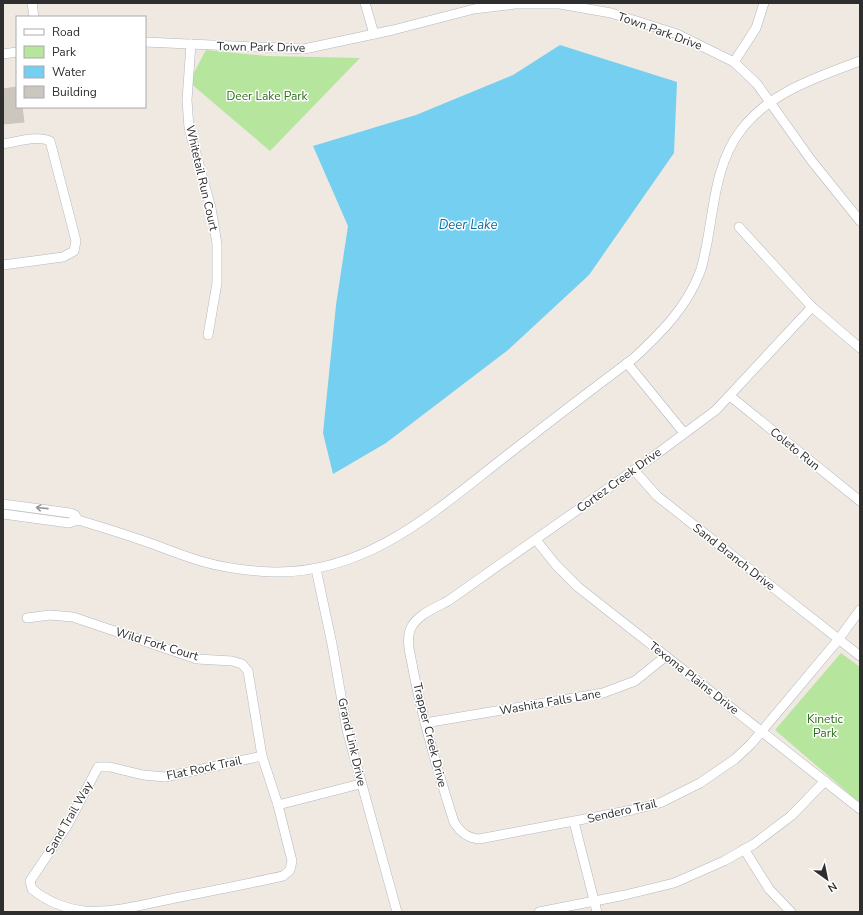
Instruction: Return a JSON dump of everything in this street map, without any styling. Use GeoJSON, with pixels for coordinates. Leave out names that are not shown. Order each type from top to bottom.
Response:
{"type":"FeatureCollection","features":[{"type":"Feature","properties":{"kind":"street"},"geometry":{"type":"LineString","coordinates":[[32,3],[34,16]]}},
{"type":"Feature","properties":{"kind":"street"},"geometry":{"type":"LineString","coordinates":[[364,3],[374,34]]}},
{"type":"Feature","properties":{"kind":"street"},"geometry":{"type":"LineString","coordinates":[[734,62],[756,28],[764,3]]}},
{"type":"Feature","properties":{"kind":"street","name":"Town Park Drive"},"geometry":{"type":"LineString","coordinates":[[146,42],[304,49],[374,34],[474,9],[515,4],[560,4],[611,13],[677,34],[734,62],[747,72],[811,160],[860,220]]}},
{"type":"Feature","properties":{"kind":"street","name":"Whitetail Run Court"},"geometry":{"type":"LineString","coordinates":[[191,44],[187,100],[189,128],[211,208],[217,244],[218,283],[208,334]]}},
{"type":"Feature","properties":{"kind":"street"},"geometry":{"type":"LineString","coordinates":[[3,54],[16,52]]}},
{"type":"Feature","properties":{"kind":"street"},"geometry":{"type":"LineString","coordinates":[[3,514],[69,522],[78,520],[205,562],[228,567],[273,572],[316,569],[357,558],[400,536],[627,363],[659,335],[676,316],[691,293],[701,271],[710,230],[715,193],[727,152],[740,131],[770,102],[779,96],[816,77],[860,61]]}},
{"type":"Feature","properties":{"kind":"street"},"geometry":{"type":"LineString","coordinates":[[3,144],[38,138],[44,138],[50,141],[54,149],[76,241],[74,251],[63,257],[3,265]]}},
{"type":"Feature","properties":{"kind":"street"},"geometry":{"type":"LineString","coordinates":[[739,227],[812,307],[860,348]]}},
{"type":"Feature","properties":{"kind":"street","name":"Cortez Creek Drive"},"geometry":{"type":"LineString","coordinates":[[410,632],[414,623],[422,616],[448,601],[536,540],[716,410],[812,307]]}},
{"type":"Feature","properties":{"kind":"street"},"geometry":{"type":"LineString","coordinates":[[627,363],[684,433]]}},
{"type":"Feature","properties":{"kind":"street","name":"Coleto Run"},"geometry":{"type":"LineString","coordinates":[[730,396],[860,501]]}},
{"type":"Feature","properties":{"kind":"street","name":"Sand Branch Drive"},"geometry":{"type":"LineString","coordinates":[[634,470],[656,496],[860,656]]}},
{"type":"Feature","properties":{"kind":"street"},"geometry":{"type":"LineString","coordinates":[[3,504],[70,513],[78,520]]}},
{"type":"Feature","properties":{"kind":"street","name":"Texoma Plains Drive"},"geometry":{"type":"LineString","coordinates":[[536,540],[556,565],[578,587],[860,809]]}},
{"type":"Feature","properties":{"kind":"street","name":"Grand Link Drive"},"geometry":{"type":"LineString","coordinates":[[316,569],[332,644],[347,730],[360,784],[397,912]]}},
{"type":"Feature","properties":{"kind":"street","name":"Sendero Trail"},"geometry":{"type":"LineString","coordinates":[[463,833],[470,838],[478,839],[574,822],[632,810],[660,802],[685,792],[735,758],[761,731],[838,640],[860,610]]}},
{"type":"Feature","properties":{"kind":"street","name":"Wild Fork Court"},"geometry":{"type":"LineString","coordinates":[[26,618],[50,615],[73,617],[197,659],[232,661],[242,664],[248,671],[262,756],[278,805],[292,861],[290,870],[283,876],[135,909]]}},
{"type":"Feature","properties":{"kind":"street","name":"Trapper Creek Drive"},"geometry":{"type":"LineString","coordinates":[[410,632],[409,644],[425,723],[454,822],[463,833]]}},
{"type":"Feature","properties":{"kind":"street","name":"Washita Falls Lane"},"geometry":{"type":"LineString","coordinates":[[425,723],[603,693],[635,680],[666,656]]}},
{"type":"Feature","properties":{"kind":"street","name":"Flat Rock Trail"},"geometry":{"type":"LineString","coordinates":[[98,767],[110,767],[143,775],[164,777],[262,756]]}},
{"type":"Feature","properties":{"kind":"street","name":"Sand Trail Way"},"geometry":{"type":"LineString","coordinates":[[98,767],[67,826],[30,881],[32,890],[41,897],[60,905],[83,910],[100,911],[135,909]]}},
{"type":"Feature","properties":{"kind":"street"},"geometry":{"type":"LineString","coordinates":[[539,912],[674,883],[724,861],[791,816],[825,781]]}},
{"type":"Feature","properties":{"kind":"street"},"geometry":{"type":"LineString","coordinates":[[278,805],[360,784]]}},
{"type":"Feature","properties":{"kind":"street"},"geometry":{"type":"LineString","coordinates":[[574,822],[597,912]]}},
{"type":"Feature","properties":{"kind":"street"},"geometry":{"type":"LineString","coordinates":[[744,849],[769,889],[791,912]]}},
{"type":"Feature","properties":{"kind":"green space","name":"Deer Lake Park"},"geometry":{"type":"Polygon","coordinates":[[[206,50],[267,56],[360,58],[270,151],[189,82],[206,50]]]}},
{"type":"Feature","properties":{"kind":"green space","name":"Kinetic Park"},"geometry":{"type":"Polygon","coordinates":[[[841,653],[860,667],[860,803],[775,730],[841,653]]]}},
{"type":"Feature","properties":{"kind":"water","name":"Deer Lake"},"geometry":{"type":"Polygon","coordinates":[[[560,45],[677,82],[674,153],[589,275],[508,350],[386,443],[333,474],[323,433],[336,305],[348,226],[313,146],[416,115],[513,75],[560,45]]]}},
{"type":"Feature","properties":{"kind":"building"},"geometry":{"type":"Polygon","coordinates":[[[16,87],[16,108],[22,108],[24,122],[3,124],[3,89],[16,87]]]}}]}
